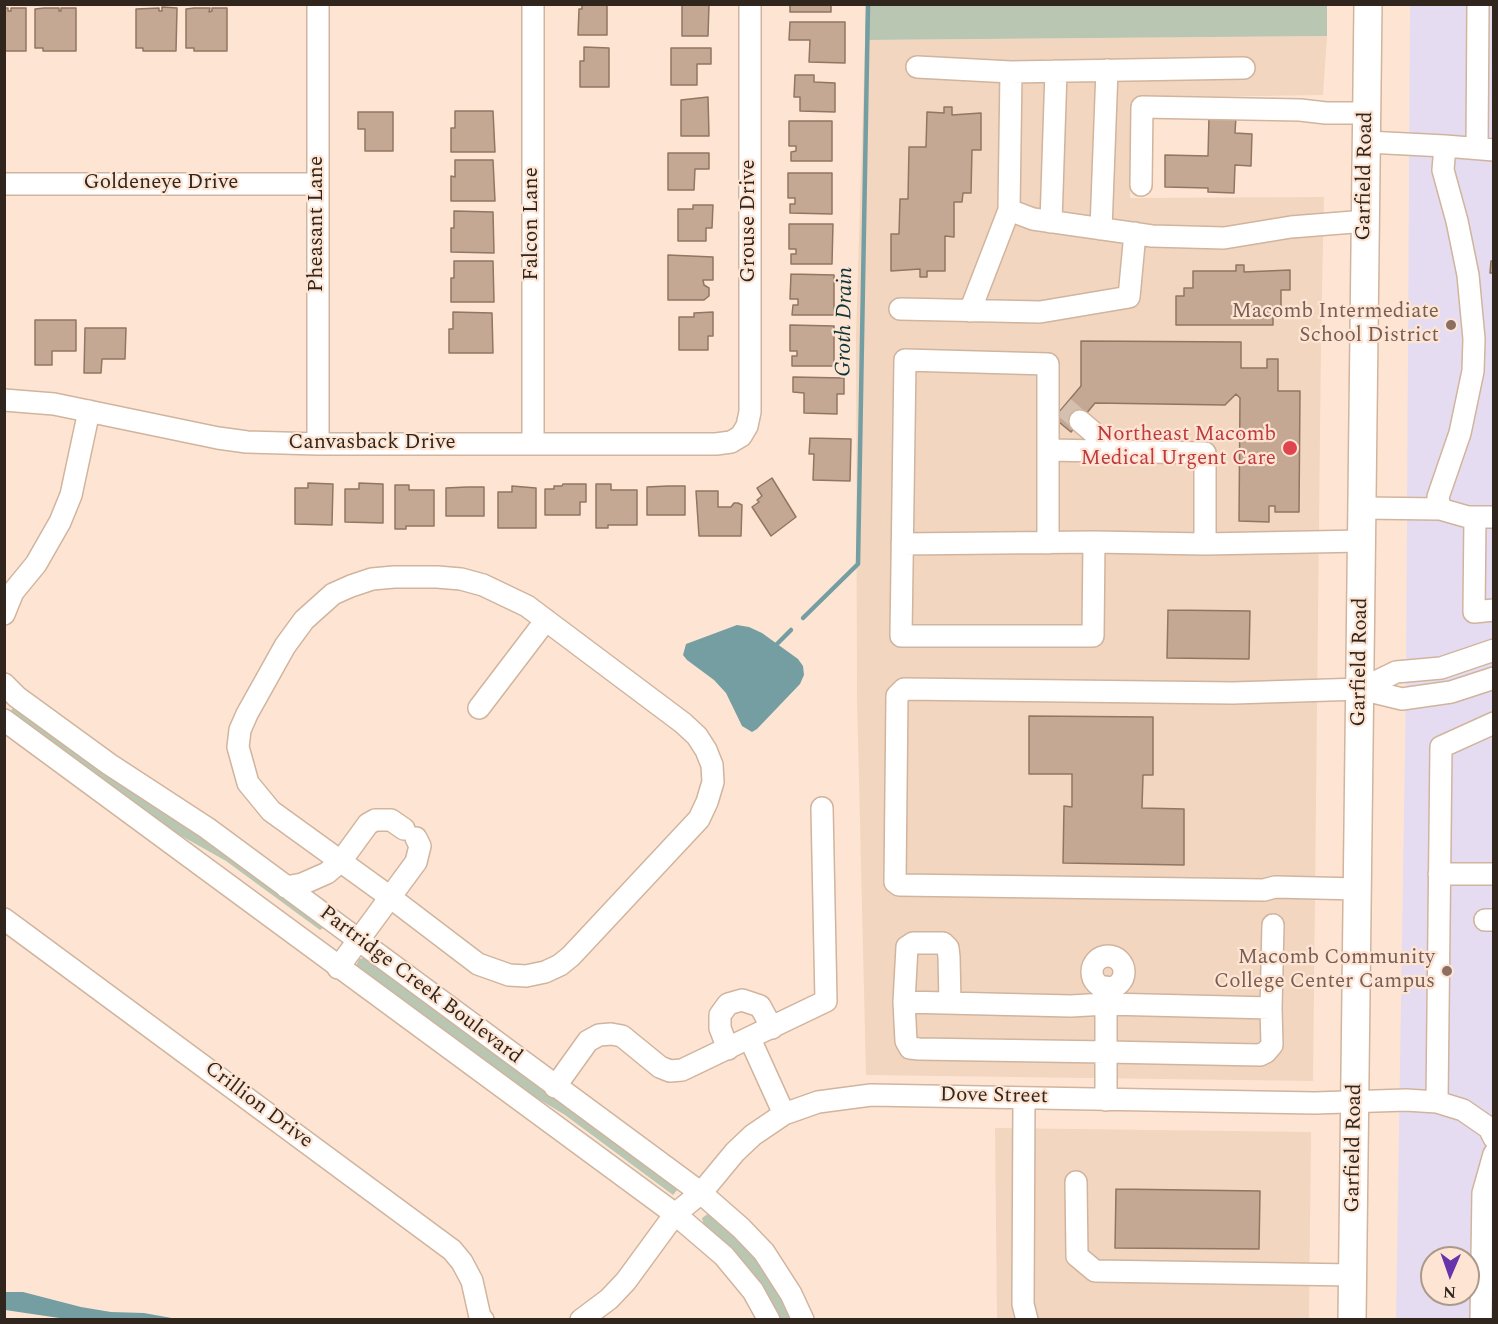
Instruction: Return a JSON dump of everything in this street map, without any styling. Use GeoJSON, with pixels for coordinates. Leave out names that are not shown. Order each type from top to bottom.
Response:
{"type":"FeatureCollection","features":[{"type":"Feature","properties":{"kind":"main road","name":"Garfield Road"},"geometry":{"type":"LineString","coordinates":[[1352,1320],[1368,4]]}},
{"type":"Feature","properties":{"kind":"street","name":"Pheasant Lane"},"geometry":{"type":"LineString","coordinates":[[318,4],[318,444]]}},
{"type":"Feature","properties":{"kind":"street","name":"Falcon Lane"},"geometry":{"type":"LineString","coordinates":[[533,4],[533,444]]}},
{"type":"Feature","properties":{"kind":"street","name":"Grouse Drive"},"geometry":{"type":"LineString","coordinates":[[741,436],[747,426],[750,412],[750,4]]}},
{"type":"Feature","properties":{"kind":"street"},"geometry":{"type":"LineString","coordinates":[[1367,142],[1485,149],[1478,4]]}},
{"type":"Feature","properties":{"kind":"street"},"geometry":{"type":"LineString","coordinates":[[917,68],[1011,72],[1244,68]]}},
{"type":"Feature","properties":{"kind":"street"},"geometry":{"type":"LineString","coordinates":[[1101,229],[1107,70]]}},
{"type":"Feature","properties":{"kind":"street"},"geometry":{"type":"LineString","coordinates":[[1051,222],[1056,71]]}},
{"type":"Feature","properties":{"kind":"street"},"geometry":{"type":"LineString","coordinates":[[970,311],[1009,210],[1011,72]]}},
{"type":"Feature","properties":{"kind":"street"},"geometry":{"type":"LineString","coordinates":[[1141,185],[1142,106],[1367,113]]}},
{"type":"Feature","properties":{"kind":"street"},"geometry":{"type":"LineString","coordinates":[[1440,509],[1438,497],[1460,433],[1473,371],[1474,339],[1468,276],[1457,221],[1443,170],[1445,146]]}},
{"type":"Feature","properties":{"kind":"street","name":"Goldeneye Drive"},"geometry":{"type":"LineString","coordinates":[[4,184],[317,184]]}},
{"type":"Feature","properties":{"kind":"street"},"geometry":{"type":"LineString","coordinates":[[1009,210],[1033,219],[1152,236],[1224,238],[1291,227],[1366,221]]}},
{"type":"Feature","properties":{"kind":"street"},"geometry":{"type":"LineString","coordinates":[[900,309],[1040,312],[1129,297],[1135,233]]}},
{"type":"Feature","properties":{"kind":"street"},"geometry":{"type":"LineString","coordinates":[[1048,543],[1048,450],[1056,407],[1048,364],[905,360],[901,636],[1093,636],[1094,542]]}},
{"type":"Feature","properties":{"kind":"street","name":"Canvasback Drive"},"geometry":{"type":"LineString","coordinates":[[4,400],[54,404],[218,438],[256,443],[716,444],[731,442],[741,436]]}},
{"type":"Feature","properties":{"kind":"street"},"geometry":{"type":"LineString","coordinates":[[4,614],[9,594],[36,564],[60,522],[71,495],[89,411]]}},
{"type":"Feature","properties":{"kind":"street"},"geometry":{"type":"LineString","coordinates":[[1080,421],[1115,451]]}},
{"type":"Feature","properties":{"kind":"street"},"geometry":{"type":"LineString","coordinates":[[1048,450],[1205,453],[1205,544]]}},
{"type":"Feature","properties":{"kind":"street"},"geometry":{"type":"LineString","coordinates":[[1363,508],[1440,509],[1484,517],[1474,612],[1494,610]]}},
{"type":"Feature","properties":{"kind":"street"},"geometry":{"type":"LineString","coordinates":[[902,544],[1094,542],[1205,544],[1362,541]]}},
{"type":"Feature","properties":{"kind":"street"},"geometry":{"type":"LineString","coordinates":[[437,577],[460,579],[483,585],[527,606],[546,620],[697,736],[712,765],[712,782],[707,802],[699,819],[571,956],[560,965],[545,972],[526,976],[509,975],[478,964],[271,811],[257,797],[248,783],[238,747],[240,730],[247,714],[285,646],[304,620],[333,594],[351,586],[372,579],[437,577]]}},
{"type":"Feature","properties":{"kind":"street"},"geometry":{"type":"LineString","coordinates":[[478,708],[546,620]]}},
{"type":"Feature","properties":{"kind":"street"},"geometry":{"type":"LineString","coordinates":[[1361,689],[1396,672],[1441,668],[1494,650]]}},
{"type":"Feature","properties":{"kind":"street"},"geometry":{"type":"LineString","coordinates":[[1358,890],[1275,887],[1264,890],[899,885],[895,882],[897,696],[903,689],[1264,693],[1361,689],[1402,699],[1451,692],[1494,678]]}},
{"type":"Feature","properties":{"kind":"street","name":"Partridge Creek Boulevard"},"geometry":{"type":"LineString","coordinates":[[4,684],[17,697],[109,765],[197,822],[701,1193],[764,1252],[791,1294],[802,1320]]}},
{"type":"Feature","properties":{"kind":"street","name":"Partridge Creek Boulevard"},"geometry":{"type":"LineString","coordinates":[[4,720],[675,1214],[724,1256],[753,1291],[769,1320]]}},
{"type":"Feature","properties":{"kind":"street"},"geometry":{"type":"LineString","coordinates":[[1437,1102],[1441,747],[1494,723]]}},
{"type":"Feature","properties":{"kind":"street"},"geometry":{"type":"LineString","coordinates":[[555,1087],[588,1041],[599,1035],[622,1036],[660,1066],[670,1071],[682,1070],[826,1001],[822,808]]}},
{"type":"Feature","properties":{"kind":"street"},"geometry":{"type":"LineString","coordinates":[[286,887],[302,884],[320,876],[340,861],[368,824],[375,820],[391,820],[410,834],[420,846],[416,862],[338,968]]}},
{"type":"Feature","properties":{"kind":"street"},"geometry":{"type":"LineString","coordinates":[[1439,874],[1494,874]]}},
{"type":"Feature","properties":{"kind":"street","name":"Crillion Drive"},"geometry":{"type":"LineString","coordinates":[[4,918],[452,1250],[462,1262],[472,1281],[482,1318]]}},
{"type":"Feature","properties":{"kind":"street"},"geometry":{"type":"LineString","coordinates":[[950,1003],[948,948],[943,943],[914,942],[907,947],[904,1002],[906,1041],[910,1048],[1260,1055],[1272,1045],[1273,925]]}},
{"type":"Feature","properties":{"kind":"street"},"geometry":{"type":"LineString","coordinates":[[904,1002],[1071,1005],[1106,996],[1271,1008]]}},
{"type":"Feature","properties":{"kind":"street"},"geometry":{"type":"LineString","coordinates":[[1106,996],[1106,1100]]}},
{"type":"Feature","properties":{"kind":"street"},"geometry":{"type":"LineString","coordinates":[[728,1049],[720,1028],[720,1015],[728,1004],[742,1000],[760,1006],[772,1028]]}},
{"type":"Feature","properties":{"kind":"street"},"geometry":{"type":"LineString","coordinates":[[750,1039],[784,1114]]}},
{"type":"Feature","properties":{"kind":"street","name":"Dove Street"},"geometry":{"type":"LineString","coordinates":[[581,1320],[609,1299],[626,1281],[675,1214],[701,1193],[735,1152],[753,1135],[784,1114],[818,1102],[870,1095],[1106,1100],[1437,1102],[1463,1110],[1489,1128],[1494,1138]]}},
{"type":"Feature","properties":{"kind":"street"},"geometry":{"type":"LineString","coordinates":[[1024,1098],[1023,1305],[1027,1320]]}},
{"type":"Feature","properties":{"kind":"street","name":"Dove Street"},"geometry":{"type":"LineString","coordinates":[[1355,1103],[1384,1110],[1438,1116],[1460,1123],[1481,1140],[1494,1143]]}},
{"type":"Feature","properties":{"kind":"street"},"geometry":{"type":"LineString","coordinates":[[1481,1320],[1488,1270],[1483,1193],[1494,1154]]}},
{"type":"Feature","properties":{"kind":"street"},"geometry":{"type":"LineString","coordinates":[[1076,1182],[1077,1256],[1095,1271],[1353,1275]]}},
{"type":"Feature","properties":{"kind":"shaded area"},"geometry":{"type":"Polygon","coordinates":[[[1410,5],[1493,5],[1493,1319],[1396,1320],[1406,684],[1410,5]]]}},
{"type":"Feature","properties":{"kind":"shaded area"},"geometry":{"type":"Polygon","coordinates":[[[1327,36],[1323,95],[1134,98],[1130,198],[1324,197],[1313,1081],[866,1075],[857,697],[856,336],[865,40],[1327,36]]]}},
{"type":"Feature","properties":{"kind":"shaded area"},"geometry":{"type":"Polygon","coordinates":[[[995,1128],[1311,1132],[1309,1319],[997,1319],[995,1128]]]}},
{"type":"Feature","properties":{"kind":"green space"},"geometry":{"type":"Polygon","coordinates":[[[866,5],[1327,5],[1327,36],[865,40],[866,5]]]}},
{"type":"Feature","properties":{"kind":"green space"},"geometry":{"type":"Polygon","coordinates":[[[14,706],[92,765],[204,838],[323,928],[320,930],[226,861],[162,825],[10,713],[14,706]]]}},
{"type":"Feature","properties":{"kind":"green space"},"geometry":{"type":"Polygon","coordinates":[[[363,958],[678,1189],[673,1195],[565,1115],[504,1078],[356,966],[359,959],[363,958]]]}},
{"type":"Feature","properties":{"kind":"green space"},"geometry":{"type":"Polygon","coordinates":[[[709,1213],[730,1230],[758,1261],[793,1319],[780,1319],[704,1226],[702,1218],[709,1213]]]}},
{"type":"Feature","properties":{"kind":"water"},"geometry":{"type":"Polygon","coordinates":[[[737,625],[762,633],[798,659],[803,666],[804,675],[800,684],[752,732],[742,726],[726,693],[683,655],[686,644],[737,625]]]}},
{"type":"Feature","properties":{"kind":"water"},"geometry":{"type":"Polygon","coordinates":[[[5,1292],[23,1292],[111,1312],[144,1313],[177,1319],[73,1320],[5,1310],[5,1292]]]}},
{"type":"Feature","properties":{"kind":"building"},"geometry":{"type":"Polygon","coordinates":[[[582,4],[607,4],[607,35],[578,35],[579,9],[582,9],[582,4]]]}},
{"type":"Feature","properties":{"kind":"building"},"geometry":{"type":"Polygon","coordinates":[[[682,4],[709,4],[708,36],[682,36],[682,4]]]}},
{"type":"Feature","properties":{"kind":"building"},"geometry":{"type":"Polygon","coordinates":[[[790,4],[831,4],[831,12],[790,12],[790,4]]]}},
{"type":"Feature","properties":{"kind":"building"},"geometry":{"type":"Polygon","coordinates":[[[162,7],[177,8],[176,51],[143,51],[143,48],[136,48],[136,9],[159,8],[159,11],[162,11],[162,7]]]}},
{"type":"Feature","properties":{"kind":"building"},"geometry":{"type":"Polygon","coordinates":[[[4,8],[11,11],[11,8],[26,8],[26,51],[4,51],[4,8]]]}},
{"type":"Feature","properties":{"kind":"building"},"geometry":{"type":"Polygon","coordinates":[[[59,8],[61,11],[61,8],[76,8],[76,51],[43,51],[43,48],[35,48],[35,9],[59,8]]]}},
{"type":"Feature","properties":{"kind":"building"},"geometry":{"type":"Polygon","coordinates":[[[210,8],[209,12],[212,8],[227,8],[227,51],[194,51],[194,48],[186,48],[186,9],[210,8]]]}},
{"type":"Feature","properties":{"kind":"building"},"geometry":{"type":"Polygon","coordinates":[[[790,22],[845,22],[845,63],[809,62],[810,40],[789,40],[790,22]]]}},
{"type":"Feature","properties":{"kind":"building"},"geometry":{"type":"Polygon","coordinates":[[[584,47],[609,48],[609,87],[580,87],[580,61],[584,61],[584,47]]]}},
{"type":"Feature","properties":{"kind":"building"},"geometry":{"type":"Polygon","coordinates":[[[671,48],[711,48],[711,64],[697,64],[697,85],[671,85],[671,48]]]}},
{"type":"Feature","properties":{"kind":"building"},"geometry":{"type":"Polygon","coordinates":[[[795,75],[814,75],[814,82],[835,83],[835,112],[800,111],[800,97],[794,97],[795,75]]]}},
{"type":"Feature","properties":{"kind":"building"},"geometry":{"type":"Polygon","coordinates":[[[708,97],[709,136],[681,136],[681,100],[708,97]]]}},
{"type":"Feature","properties":{"kind":"building"},"geometry":{"type":"Polygon","coordinates":[[[944,107],[952,107],[952,115],[981,113],[981,150],[972,150],[971,193],[963,193],[962,202],[954,202],[954,237],[945,236],[945,271],[927,271],[927,277],[920,277],[920,269],[891,271],[891,234],[899,234],[900,199],[908,199],[909,147],[926,147],[927,112],[944,113],[944,107]]]}},
{"type":"Feature","properties":{"kind":"building"},"geometry":{"type":"Polygon","coordinates":[[[455,111],[493,111],[495,152],[451,152],[451,128],[455,128],[455,111]]]}},
{"type":"Feature","properties":{"kind":"building"},"geometry":{"type":"Polygon","coordinates":[[[358,112],[393,112],[393,151],[365,151],[365,129],[358,129],[358,112]]]}},
{"type":"Feature","properties":{"kind":"building"},"geometry":{"type":"Polygon","coordinates":[[[1209,116],[1236,116],[1235,133],[1252,134],[1251,166],[1235,165],[1234,193],[1208,192],[1208,188],[1165,187],[1165,155],[1208,156],[1209,116]]]}},
{"type":"Feature","properties":{"kind":"building"},"geometry":{"type":"Polygon","coordinates":[[[789,121],[832,121],[832,161],[791,161],[791,152],[796,151],[796,146],[789,146],[789,121]]]}},
{"type":"Feature","properties":{"kind":"building"},"geometry":{"type":"Polygon","coordinates":[[[668,153],[709,153],[709,169],[695,169],[694,190],[668,190],[668,153]]]}},
{"type":"Feature","properties":{"kind":"building"},"geometry":{"type":"Polygon","coordinates":[[[455,160],[493,160],[495,201],[451,201],[451,176],[455,177],[455,160]]]}},
{"type":"Feature","properties":{"kind":"building"},"geometry":{"type":"Polygon","coordinates":[[[788,173],[832,173],[832,214],[790,213],[790,204],[795,204],[795,198],[788,198],[788,173]]]}},
{"type":"Feature","properties":{"kind":"building","name":"Macomb Intermediate School District"},"geometry":{"type":"Polygon","coordinates":[[[1494,195],[1494,273],[1490,273],[1491,261],[1493,261],[1494,195]]]}},
{"type":"Feature","properties":{"kind":"building"},"geometry":{"type":"Polygon","coordinates":[[[693,205],[713,205],[712,228],[706,228],[706,241],[678,241],[678,209],[693,209],[693,205]]]}},
{"type":"Feature","properties":{"kind":"building"},"geometry":{"type":"Polygon","coordinates":[[[454,211],[493,212],[494,253],[451,252],[454,211]]]}},
{"type":"Feature","properties":{"kind":"building"},"geometry":{"type":"Polygon","coordinates":[[[789,224],[833,224],[832,264],[791,264],[791,254],[796,254],[796,249],[789,249],[789,224]]]}},
{"type":"Feature","properties":{"kind":"building"},"geometry":{"type":"Polygon","coordinates":[[[668,255],[713,257],[713,280],[703,280],[704,285],[709,288],[709,296],[704,300],[668,300],[668,255]]]}},
{"type":"Feature","properties":{"kind":"building"},"geometry":{"type":"Polygon","coordinates":[[[454,261],[493,261],[494,302],[451,302],[454,261]]]}},
{"type":"Feature","properties":{"kind":"building"},"geometry":{"type":"Polygon","coordinates":[[[1236,265],[1244,265],[1244,272],[1290,270],[1290,290],[1281,290],[1281,307],[1273,307],[1273,325],[1176,325],[1176,296],[1184,296],[1184,288],[1193,288],[1193,271],[1236,271],[1236,265]]]}},
{"type":"Feature","properties":{"kind":"building"},"geometry":{"type":"Polygon","coordinates":[[[791,274],[834,275],[834,315],[792,315],[793,305],[798,305],[798,299],[790,299],[791,274]]]}},
{"type":"Feature","properties":{"kind":"building"},"geometry":{"type":"Polygon","coordinates":[[[453,312],[492,313],[493,353],[449,353],[449,329],[453,329],[453,312]]]}},
{"type":"Feature","properties":{"kind":"building"},"geometry":{"type":"Polygon","coordinates":[[[713,312],[713,336],[708,336],[708,350],[679,350],[679,317],[694,317],[694,313],[713,312]]]}},
{"type":"Feature","properties":{"kind":"building"},"geometry":{"type":"Polygon","coordinates":[[[35,320],[76,320],[76,351],[52,351],[52,365],[35,365],[35,320]]]}},
{"type":"Feature","properties":{"kind":"building"},"geometry":{"type":"Polygon","coordinates":[[[790,325],[834,326],[834,366],[792,366],[792,356],[797,356],[797,351],[790,351],[790,325]]]}},
{"type":"Feature","properties":{"kind":"building"},"geometry":{"type":"Polygon","coordinates":[[[85,328],[126,328],[125,359],[102,359],[101,373],[84,373],[85,328]]]}},
{"type":"Feature","properties":{"kind":"building"},"geometry":{"type":"Polygon","coordinates":[[[1081,341],[1241,342],[1241,368],[1267,368],[1267,359],[1278,359],[1278,391],[1300,391],[1299,512],[1275,512],[1275,506],[1269,506],[1269,522],[1239,521],[1240,398],[1236,394],[1225,405],[1095,403],[1071,432],[1054,418],[1081,386],[1081,341]]]}},
{"type":"Feature","properties":{"kind":"building"},"geometry":{"type":"Polygon","coordinates":[[[793,377],[844,378],[844,394],[837,394],[837,414],[804,413],[804,393],[793,392],[793,377]]]}},
{"type":"Feature","properties":{"kind":"building"},"geometry":{"type":"Polygon","coordinates":[[[810,438],[851,439],[850,481],[813,480],[814,454],[809,454],[810,438]]]}},
{"type":"Feature","properties":{"kind":"building"},"geometry":{"type":"Polygon","coordinates":[[[772,478],[796,517],[771,536],[752,507],[759,502],[757,500],[762,496],[757,488],[772,478]]]}},
{"type":"Feature","properties":{"kind":"building"},"geometry":{"type":"Polygon","coordinates":[[[308,483],[333,484],[332,525],[295,524],[295,488],[308,488],[308,483]]]}},
{"type":"Feature","properties":{"kind":"building"},"geometry":{"type":"Polygon","coordinates":[[[359,483],[383,484],[383,523],[345,522],[345,489],[359,489],[359,483]]]}},
{"type":"Feature","properties":{"kind":"building"},"geometry":{"type":"Polygon","coordinates":[[[586,484],[586,502],[580,502],[580,515],[545,515],[545,489],[554,489],[554,486],[586,484]]]}},
{"type":"Feature","properties":{"kind":"building"},"geometry":{"type":"Polygon","coordinates":[[[596,484],[611,484],[611,490],[637,490],[637,525],[608,525],[608,528],[596,528],[596,484]]]}},
{"type":"Feature","properties":{"kind":"building"},"geometry":{"type":"Polygon","coordinates":[[[395,485],[409,485],[409,490],[434,490],[434,526],[406,526],[406,529],[395,529],[395,485]]]}},
{"type":"Feature","properties":{"kind":"building"},"geometry":{"type":"Polygon","coordinates":[[[512,486],[536,488],[536,528],[498,528],[498,492],[512,492],[512,486]]]}},
{"type":"Feature","properties":{"kind":"building"},"geometry":{"type":"Polygon","coordinates":[[[685,486],[685,515],[647,515],[647,487],[685,486]]]}},
{"type":"Feature","properties":{"kind":"building"},"geometry":{"type":"Polygon","coordinates":[[[484,487],[484,516],[446,516],[446,488],[484,487]]]}},
{"type":"Feature","properties":{"kind":"building"},"geometry":{"type":"Polygon","coordinates":[[[696,491],[718,491],[718,507],[731,507],[734,503],[742,505],[741,536],[699,536],[696,491]]]}},
{"type":"Feature","properties":{"kind":"building"},"geometry":{"type":"Polygon","coordinates":[[[1168,610],[1250,611],[1249,659],[1167,658],[1168,610]]]}},
{"type":"Feature","properties":{"kind":"building"},"geometry":{"type":"Polygon","coordinates":[[[1029,716],[1153,717],[1153,775],[1143,775],[1142,808],[1184,809],[1184,865],[1063,863],[1064,806],[1072,807],[1072,774],[1029,774],[1029,716]]]}},
{"type":"Feature","properties":{"kind":"building"},"geometry":{"type":"Polygon","coordinates":[[[1116,1189],[1260,1191],[1259,1249],[1115,1248],[1116,1189]]]}},
{"type":"Feature","properties":{"kind":"waterway","name":"Groth Drain"},"geometry":{"type":"LineString","coordinates":[[803,618],[858,564],[868,4]]}},
{"type":"Feature","properties":{"kind":"waterway","name":"Groth Drain"},"geometry":{"type":"LineString","coordinates":[[777,644],[791,630]]}},
{"type":"Feature","properties":{"kind":"tunnel"},"geometry":{"type":"LineString","coordinates":[[1064,407],[1080,421]]}},
{"type":"Feature","properties":{"kind":"place","name":"Macomb Intermediate School District"},"geometry":{"type":"Point","coordinates":[1451,325]}},
{"type":"Feature","properties":{"kind":"place","name":"Northeast Macomb Medical Urgent Care"},"geometry":{"type":"Point","coordinates":[1290,448]}},
{"type":"Feature","properties":{"kind":"place","name":"Macomb Community College Center Campus"},"geometry":{"type":"Point","coordinates":[1447,971]}}]}
